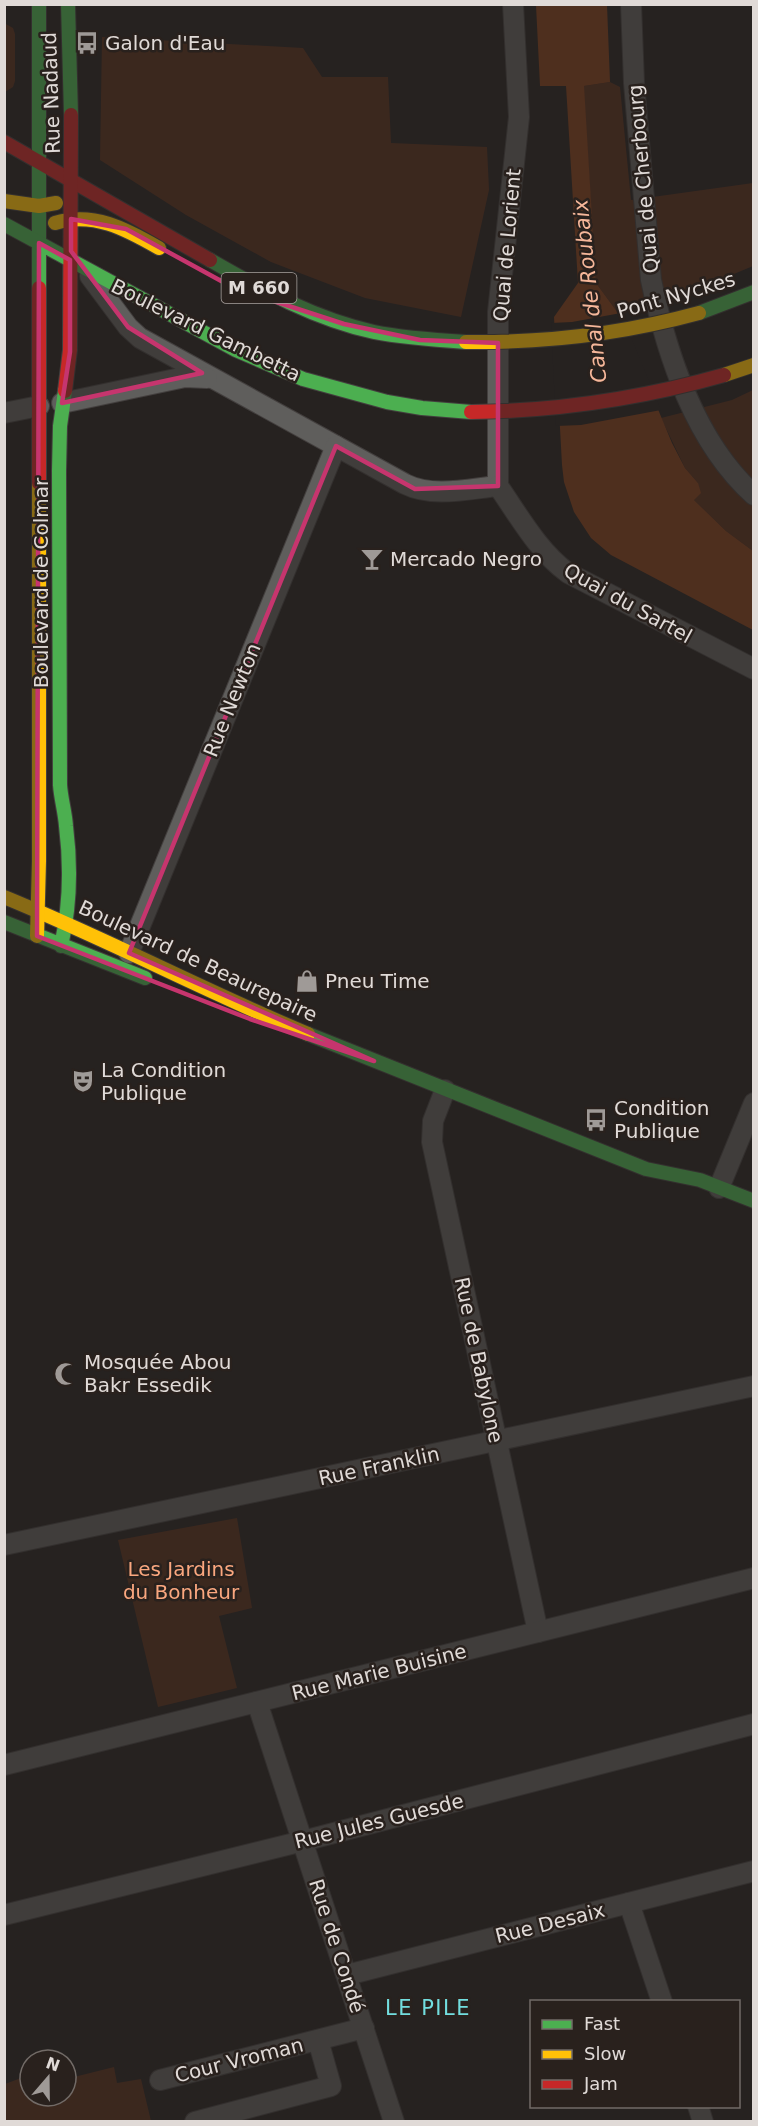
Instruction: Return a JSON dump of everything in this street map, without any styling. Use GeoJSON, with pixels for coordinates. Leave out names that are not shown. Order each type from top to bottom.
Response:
{"type":"FeatureCollection","features":[{"type":"Feature","properties":{"kind":"main road","name":"Rue Nadaud"},"geometry":{"type":"LineString","coordinates":[[39,4],[39,202]]}},
{"type":"Feature","properties":{"kind":"main road","name":"Rue Nadaud"},"geometry":{"type":"LineString","coordinates":[[68,4],[71,219]]}},
{"type":"Feature","properties":{"kind":"main road","name":"M 660"},"geometry":{"type":"LineString","coordinates":[[4,142],[252,284],[298,306]]}},
{"type":"Feature","properties":{"kind":"main road"},"geometry":{"type":"LineString","coordinates":[[4,201],[54,204],[58,202],[72,181]]}},
{"type":"Feature","properties":{"kind":"main road","name":"Boulevard de Colmar"},"geometry":{"type":"LineString","coordinates":[[37,936],[39,202]]}},
{"type":"Feature","properties":{"kind":"main road","name":"Boulevard de Colmar"},"geometry":{"type":"LineString","coordinates":[[61,946],[67,923],[68,834],[60,785],[60,428],[70,352],[77,265],[71,219]]}},
{"type":"Feature","properties":{"kind":"main road"},"geometry":{"type":"LineString","coordinates":[[39,243],[52,224],[59,220],[88,219],[129,230],[167,252]]}},
{"type":"Feature","properties":{"kind":"main road","name":"Boulevard Gambetta"},"geometry":{"type":"LineString","coordinates":[[4,224],[236,350],[303,379],[395,404],[471,412],[542,411],[599,405],[666,391],[753,365]]}},
{"type":"Feature","properties":{"kind":"main road"},"geometry":{"type":"LineString","coordinates":[[215,279],[243,292],[298,306]]}},
{"type":"Feature","properties":{"kind":"main road","name":"Pont Nyckes"},"geometry":{"type":"LineString","coordinates":[[298,306],[344,324],[382,334],[420,340],[522,343],[563,340],[629,330],[699,313],[753,292]]}},
{"type":"Feature","properties":{"kind":"main road","name":"Boulevard de Beaurepaire"},"geometry":{"type":"LineString","coordinates":[[4,897],[67,923],[248,1009],[446,1090],[646,1169],[692,1178],[753,1201]]}},
{"type":"Feature","properties":{"kind":"main road","name":"Boulevard de Beaurepaire"},"geometry":{"type":"LineString","coordinates":[[4,922],[158,983]]}},
{"type":"Feature","properties":{"kind":"main road","name":"Boulevard de Beaurepaire"},"geometry":{"type":"LineString","coordinates":[[187,995],[375,1061]]}},
{"type":"Feature","properties":{"kind":"street","name":"Quai de Lorient"},"geometry":{"type":"LineString","coordinates":[[498,486],[498,312],[519,117],[513,4]]}},
{"type":"Feature","properties":{"kind":"street","name":"Quai de Cherbourg"},"geometry":{"type":"LineString","coordinates":[[631,4],[634,83],[651,280],[662,327],[698,418],[720,457],[753,495]]}},
{"type":"Feature","properties":{"kind":"street","name":"Boulevard Gambetta"},"geometry":{"type":"LineString","coordinates":[[77,265],[134,334],[211,379],[415,489],[434,492],[498,486]]}},
{"type":"Feature","properties":{"kind":"street","name":"Boulevard Gambetta"},"geometry":{"type":"LineString","coordinates":[[62,403],[185,377],[211,379]]}},
{"type":"Feature","properties":{"kind":"street"},"geometry":{"type":"LineString","coordinates":[[4,413],[39,406]]}},
{"type":"Feature","properties":{"kind":"street","name":"Rue Newton"},"geometry":{"type":"LineString","coordinates":[[129,953],[336,447]]}},
{"type":"Feature","properties":{"kind":"street","name":"Quai du Sartel"},"geometry":{"type":"LineString","coordinates":[[498,486],[543,550],[568,573],[753,669]]}},
{"type":"Feature","properties":{"kind":"street","name":"Rue de Babylone"},"geometry":{"type":"LineString","coordinates":[[446,1090],[433,1121],[432,1142],[538,1632]]}},
{"type":"Feature","properties":{"kind":"street"},"geometry":{"type":"LineString","coordinates":[[719,1188],[753,1103]]}},
{"type":"Feature","properties":{"kind":"street","name":"Rue Franklin"},"geometry":{"type":"LineString","coordinates":[[4,1545],[753,1386]]}},
{"type":"Feature","properties":{"kind":"street","name":"Rue Marie Buisine"},"geometry":{"type":"LineString","coordinates":[[4,1765],[753,1578]]}},
{"type":"Feature","properties":{"kind":"street","name":"Rue de Condé"},"geometry":{"type":"LineString","coordinates":[[257,1702],[394,2121]]}},
{"type":"Feature","properties":{"kind":"street","name":"Rue Jules Guesde"},"geometry":{"type":"LineString","coordinates":[[4,1915],[303,1841],[753,1724]]}},
{"type":"Feature","properties":{"kind":"street","name":"Rue Desaix"},"geometry":{"type":"LineString","coordinates":[[347,1975],[753,1871]]}},
{"type":"Feature","properties":{"kind":"street"},"geometry":{"type":"LineString","coordinates":[[629,1903],[662,2000]]}},
{"type":"Feature","properties":{"kind":"street","name":"Cour Vroman"},"geometry":{"type":"LineString","coordinates":[[160,2080],[364,2028]]}},
{"type":"Feature","properties":{"kind":"street","name":"Cour Vroman"},"geometry":{"type":"LineString","coordinates":[[195,2121],[331,2086],[318,2040]]}},
{"type":"Feature","properties":{"kind":"highlighted area"},"geometry":{"type":"Polygon","coordinates":[[[71,219],[126,229],[234,288],[344,324],[420,340],[498,343],[498,486],[415,489],[336,446],[129,953],[374,1061],[250,1019],[37,936],[39,243],[70,260],[70,352],[62,403],[202,373],[128,327],[71,251],[71,219]]]}},
{"type":"Feature","properties":{"kind":"green space"},"geometry":{"type":"Polygon","coordinates":[[[4,23],[13,28],[15,34],[15,81],[13,87],[5,92],[4,23]]]}},
{"type":"Feature","properties":{"kind":"green space"},"geometry":{"type":"Polygon","coordinates":[[[102,37],[303,48],[322,77],[388,77],[391,143],[487,147],[489,190],[461,317],[365,298],[271,262],[186,215],[100,160],[102,37]]]}},
{"type":"Feature","properties":{"kind":"green space"},"geometry":{"type":"Polygon","coordinates":[[[610,82],[620,87],[631,200],[753,183],[753,266],[710,284],[618,313],[596,283],[584,102],[584,86],[610,82]]]}},
{"type":"Feature","properties":{"kind":"green space"},"geometry":{"type":"Polygon","coordinates":[[[753,390],[753,551],[726,531],[694,500],[698,483],[685,468],[661,418],[732,400],[753,390]]]}},
{"type":"Feature","properties":{"kind":"green space","name":"Les Jardins du Bonheur"},"geometry":{"type":"Polygon","coordinates":[[[237,1518],[252,1608],[219,1616],[237,1688],[158,1707],[118,1540],[237,1518]]]}},
{"type":"Feature","properties":{"kind":"green space"},"geometry":{"type":"Polygon","coordinates":[[[114,2067],[117,2083],[141,2079],[151,2121],[5,2121],[5,2084],[18,2079],[18,2108],[78,2108],[78,2076],[114,2067]]]}},
{"type":"Feature","properties":{"kind":"water","name":"Canal de Roubaix"},"geometry":{"type":"Polygon","coordinates":[[[536,5],[607,5],[610,82],[584,86],[596,283],[618,313],[672,443],[685,468],[698,483],[701,493],[694,500],[726,531],[753,551],[753,630],[611,555],[591,538],[574,512],[564,482],[562,465],[554,317],[578,283],[566,86],[540,86],[536,5]]]}},
{"type":"Feature","properties":{"kind":"pier"},"geometry":{"type":"Polygon","coordinates":[[[621,313],[661,410],[581,425],[556,426],[551,323],[572,322],[621,313]]]}},
{"type":"Feature","properties":{"kind":"traffic: fast"},"geometry":{"type":"LineString","coordinates":[[39,4],[39,288]]}},
{"type":"Feature","properties":{"kind":"traffic: fast"},"geometry":{"type":"LineString","coordinates":[[68,4],[71,115]]}},
{"type":"Feature","properties":{"kind":"traffic: fast"},"geometry":{"type":"LineString","coordinates":[[4,224],[236,350],[303,379],[387,402],[422,408],[471,412]]}},
{"type":"Feature","properties":{"kind":"traffic: fast"},"geometry":{"type":"LineString","coordinates":[[210,260],[289,302],[352,326],[397,336],[466,342]]}},
{"type":"Feature","properties":{"kind":"traffic: fast"},"geometry":{"type":"LineString","coordinates":[[699,313],[754,292]]}},
{"type":"Feature","properties":{"kind":"traffic: fast"},"geometry":{"type":"LineString","coordinates":[[61,946],[68,901],[69,871],[68,841],[60,785],[59,471],[60,426],[65,391]]}},
{"type":"Feature","properties":{"kind":"traffic: fast"},"geometry":{"type":"LineString","coordinates":[[4,922],[145,978]]}},
{"type":"Feature","properties":{"kind":"traffic: fast"},"geometry":{"type":"LineString","coordinates":[[308,1034],[646,1169],[700,1180],[754,1201]]}},
{"type":"Feature","properties":{"kind":"traffic: slow"},"geometry":{"type":"LineString","coordinates":[[4,201],[39,206],[56,203]]}},
{"type":"Feature","properties":{"kind":"traffic: slow"},"geometry":{"type":"LineString","coordinates":[[55,223],[83,219],[109,224],[134,234],[159,248]]}},
{"type":"Feature","properties":{"kind":"traffic: slow"},"geometry":{"type":"LineString","coordinates":[[466,342],[525,341],[584,336],[641,327],[699,313]]}},
{"type":"Feature","properties":{"kind":"traffic: slow"},"geometry":{"type":"LineString","coordinates":[[724,375],[754,365]]}},
{"type":"Feature","properties":{"kind":"traffic: slow"},"geometry":{"type":"LineString","coordinates":[[37,936],[39,483]]}},
{"type":"Feature","properties":{"kind":"traffic: slow"},"geometry":{"type":"LineString","coordinates":[[4,897],[308,1034]]}},
{"type":"Feature","properties":{"kind":"traffic: jam"},"geometry":{"type":"LineString","coordinates":[[65,391],[70,350],[71,115]]}},
{"type":"Feature","properties":{"kind":"traffic: jam"},"geometry":{"type":"LineString","coordinates":[[4,142],[210,260]]}},
{"type":"Feature","properties":{"kind":"traffic: jam"},"geometry":{"type":"LineString","coordinates":[[39,288],[39,483]]}},
{"type":"Feature","properties":{"kind":"traffic: jam"},"geometry":{"type":"LineString","coordinates":[[471,412],[535,409],[599,402],[661,391],[724,375]]}},
{"type":"Feature","properties":{"kind":"place","name":"Galon d'Eau"},"geometry":{"type":"Point","coordinates":[87,43]}},
{"type":"Feature","properties":{"kind":"place","name":"Mercado Negro"},"geometry":{"type":"Point","coordinates":[372,559]}},
{"type":"Feature","properties":{"kind":"place","name":"Pneu Time"},"geometry":{"type":"Point","coordinates":[307,981]}},
{"type":"Feature","properties":{"kind":"place","name":"La Condition Publique"},"geometry":{"type":"Point","coordinates":[83,1081]}},
{"type":"Feature","properties":{"kind":"place","name":"Condition Publique"},"geometry":{"type":"Point","coordinates":[596,1120]}},
{"type":"Feature","properties":{"kind":"place","name":"Mosquée Abou Bakr Essedik"},"geometry":{"type":"Point","coordinates":[66,1374]}},
{"type":"Feature","properties":{"kind":"district","name":"LE PILE"},"geometry":{"type":"Point","coordinates":[428,2008]}}]}
